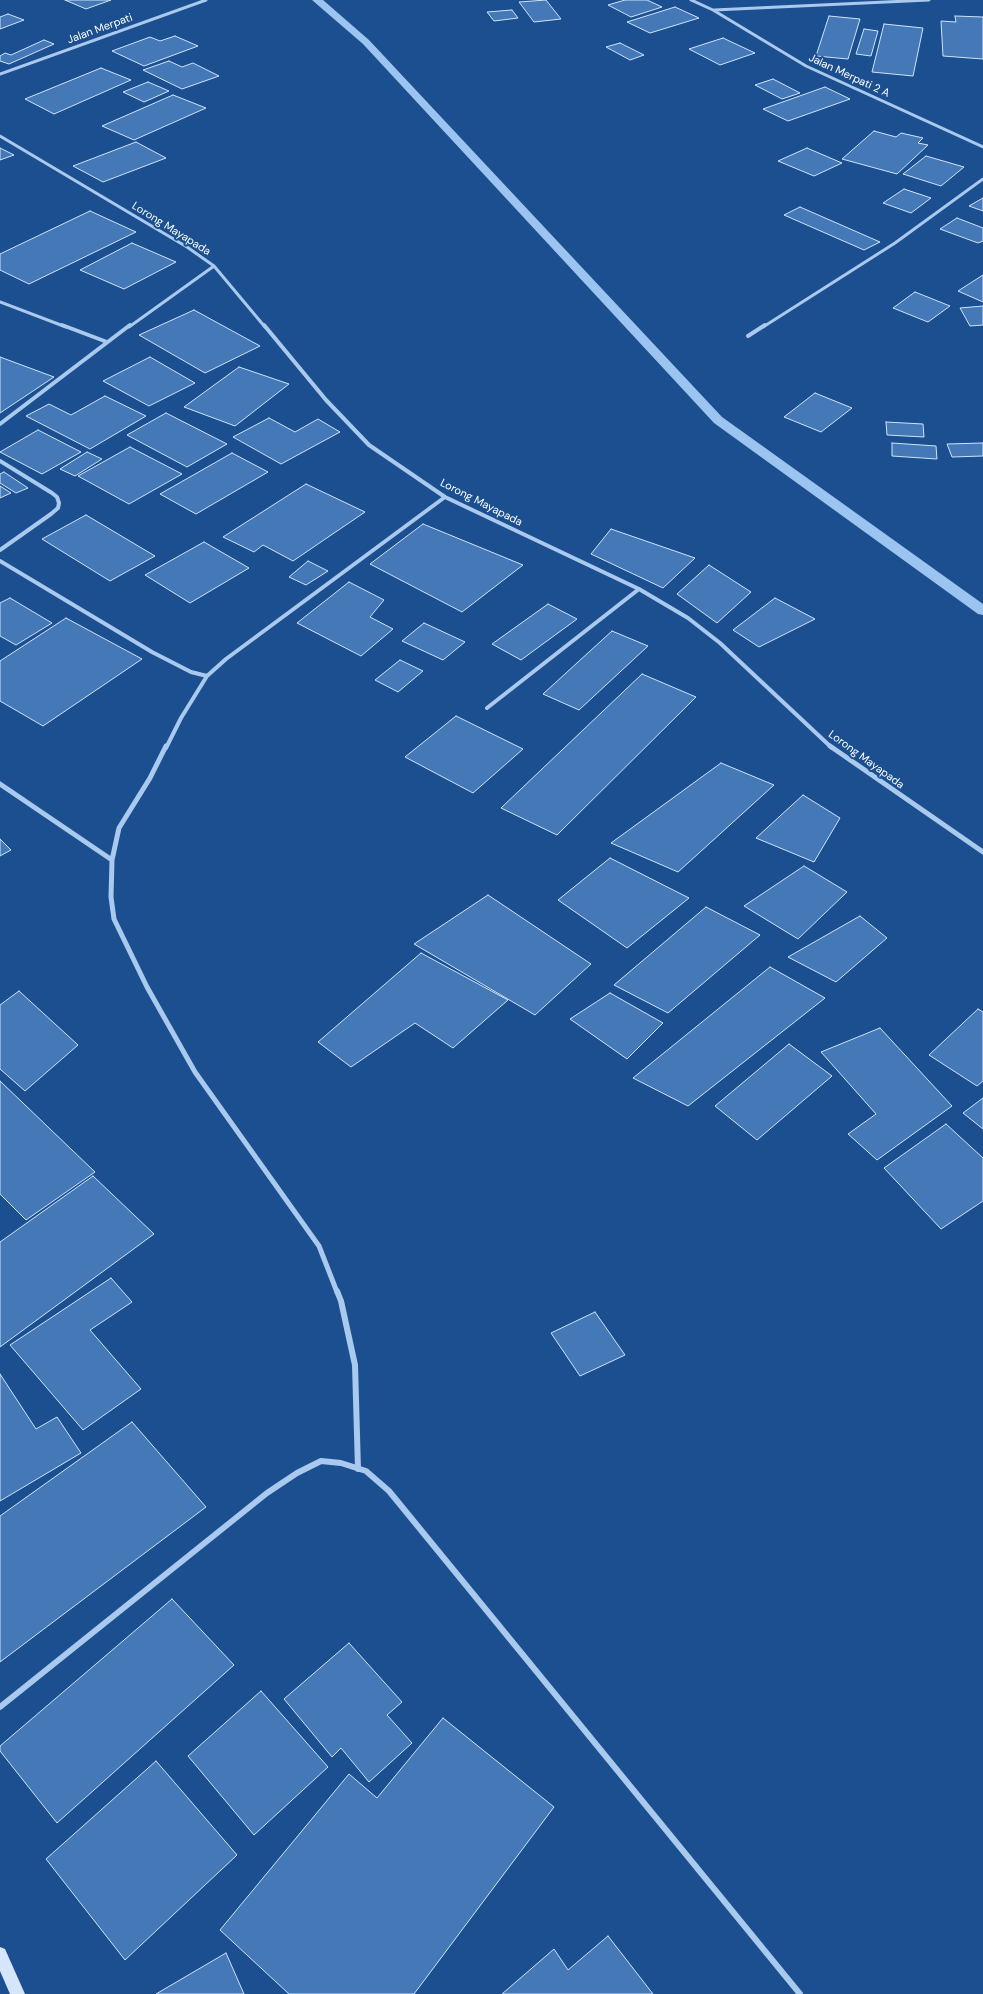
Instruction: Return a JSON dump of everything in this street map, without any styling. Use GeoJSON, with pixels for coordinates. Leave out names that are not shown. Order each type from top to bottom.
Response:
{"type":"FeatureCollection","features":[{"type":"Feature","properties":{"kind":"street","name":"Jalan Merpati"},"geometry":{"type":"LineString","coordinates":[[0,74],[206,0]]}},
{"type":"Feature","properties":{"kind":"street","name":"Jalan Merpati 2 A"},"geometry":{"type":"LineString","coordinates":[[691,0],[713,10],[806,66],[983,147]]}},
{"type":"Feature","properties":{"kind":"street","name":"Jalan Merpati 2 A"},"geometry":{"type":"LineString","coordinates":[[713,10],[929,0]]}},
{"type":"Feature","properties":{"kind":"street","name":"Lorong Mayapada"},"geometry":{"type":"LineString","coordinates":[[0,136],[187,247],[214,266],[326,400],[369,445],[445,497],[639,589],[688,618],[720,643],[828,745],[983,852]]}},
{"type":"Feature","properties":{"kind":"street"},"geometry":{"type":"LineString","coordinates":[[748,336],[895,243],[983,179]]}},
{"type":"Feature","properties":{"kind":"street"},"geometry":{"type":"LineString","coordinates":[[0,424],[107,342],[214,266]]}},
{"type":"Feature","properties":{"kind":"street"},"geometry":{"type":"LineString","coordinates":[[0,302],[107,342]]}},
{"type":"Feature","properties":{"kind":"street"},"geometry":{"type":"LineString","coordinates":[[0,461],[52,493],[57,497],[59,503],[58,508],[51,514],[0,550]]}},
{"type":"Feature","properties":{"kind":"street"},"geometry":{"type":"LineString","coordinates":[[358,1469],[355,1365],[341,1301],[332,1277],[318,1246],[195,1072],[147,987],[114,919],[111,897],[112,860],[118,828],[150,778],[181,718],[206,676],[445,497]]}},
{"type":"Feature","properties":{"kind":"street"},"geometry":{"type":"LineString","coordinates":[[0,561],[152,652],[191,672],[206,676]]}},
{"type":"Feature","properties":{"kind":"street"},"geometry":{"type":"LineString","coordinates":[[487,708],[639,589]]}},
{"type":"Feature","properties":{"kind":"street"},"geometry":{"type":"LineString","coordinates":[[0,784],[112,860]]}},
{"type":"Feature","properties":{"kind":"street"},"geometry":{"type":"LineString","coordinates":[[0,1707],[268,1493],[297,1473],[321,1461],[341,1463],[366,1471],[389,1491],[800,1994]]}},
{"type":"Feature","properties":{"kind":"street"},"geometry":{"type":"LineString","coordinates":[[0,1954],[18,1994]]}},
{"type":"Feature","properties":{"kind":"building"},"geometry":{"type":"Polygon","coordinates":[[[65,0],[111,0],[86,9],[65,0]]]}},
{"type":"Feature","properties":{"kind":"building"},"geometry":{"type":"Polygon","coordinates":[[[546,0],[561,19],[534,22],[519,2],[546,0]]]}},
{"type":"Feature","properties":{"kind":"building"},"geometry":{"type":"Polygon","coordinates":[[[625,0],[647,0],[662,7],[631,17],[608,5],[625,0]]]}},
{"type":"Feature","properties":{"kind":"building"},"geometry":{"type":"Polygon","coordinates":[[[675,7],[699,18],[650,33],[627,22],[675,7]]]}},
{"type":"Feature","properties":{"kind":"building"},"geometry":{"type":"Polygon","coordinates":[[[512,10],[518,18],[494,21],[487,12],[512,10]]]}},
{"type":"Feature","properties":{"kind":"building"},"geometry":{"type":"Polygon","coordinates":[[[8,14],[24,20],[0,29],[0,17],[8,14]]]}},
{"type":"Feature","properties":{"kind":"building"},"geometry":{"type":"Polygon","coordinates":[[[829,16],[860,19],[848,59],[816,56],[829,16]]]}},
{"type":"Feature","properties":{"kind":"building"},"geometry":{"type":"Polygon","coordinates":[[[955,16],[983,17],[983,59],[943,56],[941,21],[956,22],[955,16]]]}},
{"type":"Feature","properties":{"kind":"building"},"geometry":{"type":"Polygon","coordinates":[[[884,24],[923,28],[913,76],[872,72],[884,24]]]}},
{"type":"Feature","properties":{"kind":"building"},"geometry":{"type":"Polygon","coordinates":[[[864,29],[878,31],[871,56],[856,54],[864,29]]]}},
{"type":"Feature","properties":{"kind":"building"},"geometry":{"type":"Polygon","coordinates":[[[175,36],[198,46],[144,66],[112,51],[150,37],[160,41],[175,36]]]}},
{"type":"Feature","properties":{"kind":"building"},"geometry":{"type":"Polygon","coordinates":[[[723,38],[755,53],[720,65],[689,49],[723,38]]]}},
{"type":"Feature","properties":{"kind":"building"},"geometry":{"type":"Polygon","coordinates":[[[44,40],[54,44],[9,64],[0,61],[0,56],[5,53],[11,55],[44,40]]]}},
{"type":"Feature","properties":{"kind":"building"},"geometry":{"type":"Polygon","coordinates":[[[620,43],[644,55],[630,60],[606,47],[620,43]]]}},
{"type":"Feature","properties":{"kind":"building"},"geometry":{"type":"Polygon","coordinates":[[[169,61],[182,67],[193,63],[219,76],[182,89],[143,70],[169,61]]]}},
{"type":"Feature","properties":{"kind":"building"},"geometry":{"type":"Polygon","coordinates":[[[101,68],[131,80],[54,114],[25,99],[101,68]]]}},
{"type":"Feature","properties":{"kind":"building"},"geometry":{"type":"Polygon","coordinates":[[[773,79],[800,93],[782,99],[755,85],[773,79]]]}},
{"type":"Feature","properties":{"kind":"building"},"geometry":{"type":"Polygon","coordinates":[[[148,82],[169,91],[144,102],[123,92],[148,82]]]}},
{"type":"Feature","properties":{"kind":"building"},"geometry":{"type":"Polygon","coordinates":[[[825,87],[850,99],[788,121],[763,109],[825,87]]]}},
{"type":"Feature","properties":{"kind":"building"},"geometry":{"type":"Polygon","coordinates":[[[173,95],[206,108],[134,140],[102,126],[173,95]]]}},
{"type":"Feature","properties":{"kind":"building"},"geometry":{"type":"Polygon","coordinates":[[[874,131],[896,137],[901,133],[923,138],[918,143],[928,145],[897,174],[842,159],[874,131]]]}},
{"type":"Feature","properties":{"kind":"building"},"geometry":{"type":"Polygon","coordinates":[[[136,142],[166,158],[103,182],[73,166],[136,142]]]}},
{"type":"Feature","properties":{"kind":"building"},"geometry":{"type":"Polygon","coordinates":[[[0,148],[14,155],[0,160],[0,148]]]}},
{"type":"Feature","properties":{"kind":"building"},"geometry":{"type":"Polygon","coordinates":[[[807,148],[842,163],[814,176],[778,161],[807,148]]]}},
{"type":"Feature","properties":{"kind":"building"},"geometry":{"type":"Polygon","coordinates":[[[926,156],[964,167],[941,186],[903,174],[926,156]]]}},
{"type":"Feature","properties":{"kind":"building"},"geometry":{"type":"Polygon","coordinates":[[[904,189],[931,198],[911,213],[883,203],[904,189]]]}},
{"type":"Feature","properties":{"kind":"building"},"geometry":{"type":"Polygon","coordinates":[[[983,198],[983,211],[969,206],[983,198]]]}},
{"type":"Feature","properties":{"kind":"building"},"geometry":{"type":"Polygon","coordinates":[[[800,207],[880,242],[864,250],[784,215],[800,207]]]}},
{"type":"Feature","properties":{"kind":"building"},"geometry":{"type":"Polygon","coordinates":[[[90,211],[136,232],[29,284],[0,270],[0,254],[90,211]]]}},
{"type":"Feature","properties":{"kind":"building"},"geometry":{"type":"Polygon","coordinates":[[[957,218],[983,228],[983,241],[978,243],[940,229],[957,218]]]}},
{"type":"Feature","properties":{"kind":"building"},"geometry":{"type":"Polygon","coordinates":[[[132,243],[176,262],[124,289],[80,270],[132,243]]]}},
{"type":"Feature","properties":{"kind":"building"},"geometry":{"type":"Polygon","coordinates":[[[983,275],[983,302],[958,291],[983,275]]]}},
{"type":"Feature","properties":{"kind":"building"},"geometry":{"type":"Polygon","coordinates":[[[915,292],[950,306],[928,322],[893,308],[915,292]]]}},
{"type":"Feature","properties":{"kind":"building"},"geometry":{"type":"Polygon","coordinates":[[[983,306],[983,325],[970,326],[960,308],[983,306]]]}},
{"type":"Feature","properties":{"kind":"building"},"geometry":{"type":"Polygon","coordinates":[[[194,310],[260,346],[205,373],[139,335],[194,310]]]}},
{"type":"Feature","properties":{"kind":"building"},"geometry":{"type":"Polygon","coordinates":[[[0,357],[54,377],[0,413],[0,357]]]}},
{"type":"Feature","properties":{"kind":"building"},"geometry":{"type":"Polygon","coordinates":[[[150,357],[195,383],[149,406],[103,381],[150,357]]]}},
{"type":"Feature","properties":{"kind":"building"},"geometry":{"type":"Polygon","coordinates":[[[239,367],[289,384],[235,426],[184,407],[239,367]]]}},
{"type":"Feature","properties":{"kind":"building"},"geometry":{"type":"Polygon","coordinates":[[[815,393],[852,408],[821,432],[784,417],[815,393]]]}},
{"type":"Feature","properties":{"kind":"building"},"geometry":{"type":"Polygon","coordinates":[[[105,396],[146,416],[90,449],[26,416],[49,404],[71,415],[105,396]]]}},
{"type":"Feature","properties":{"kind":"building"},"geometry":{"type":"Polygon","coordinates":[[[166,413],[227,444],[187,467],[127,435],[166,413]]]}},
{"type":"Feature","properties":{"kind":"building"},"geometry":{"type":"Polygon","coordinates":[[[269,418],[295,432],[318,419],[340,432],[281,464],[233,437],[269,418]]]}},
{"type":"Feature","properties":{"kind":"building"},"geometry":{"type":"Polygon","coordinates":[[[886,422],[923,424],[924,437],[887,435],[886,422]]]}},
{"type":"Feature","properties":{"kind":"building"},"geometry":{"type":"Polygon","coordinates":[[[38,430],[81,452],[42,474],[0,452],[38,430]]]}},
{"type":"Feature","properties":{"kind":"building"},"geometry":{"type":"Polygon","coordinates":[[[892,443],[936,446],[937,459],[892,456],[892,443]]]}},
{"type":"Feature","properties":{"kind":"building"},"geometry":{"type":"Polygon","coordinates":[[[983,443],[983,456],[952,457],[947,444],[983,443]]]}},
{"type":"Feature","properties":{"kind":"building"},"geometry":{"type":"Polygon","coordinates":[[[130,447],[182,474],[129,504],[78,476],[130,447]]]}},
{"type":"Feature","properties":{"kind":"building"},"geometry":{"type":"Polygon","coordinates":[[[87,452],[102,459],[75,476],[60,469],[87,452]]]}},
{"type":"Feature","properties":{"kind":"building"},"geometry":{"type":"Polygon","coordinates":[[[232,453],[268,472],[196,514],[160,494],[232,453]]]}},
{"type":"Feature","properties":{"kind":"building"},"geometry":{"type":"Polygon","coordinates":[[[4,472],[28,488],[16,493],[0,483],[0,474],[4,472]]]}},
{"type":"Feature","properties":{"kind":"building"},"geometry":{"type":"Polygon","coordinates":[[[306,484],[365,512],[293,561],[263,545],[254,552],[223,537],[306,484]]]}},
{"type":"Feature","properties":{"kind":"building"},"geometry":{"type":"Polygon","coordinates":[[[0,486],[11,493],[0,498],[0,486]]]}},
{"type":"Feature","properties":{"kind":"building"},"geometry":{"type":"Polygon","coordinates":[[[86,515],[155,556],[110,581],[42,539],[86,515]]]}},
{"type":"Feature","properties":{"kind":"building"},"geometry":{"type":"Polygon","coordinates":[[[423,524],[523,565],[462,612],[370,564],[423,524]]]}},
{"type":"Feature","properties":{"kind":"building"},"geometry":{"type":"Polygon","coordinates":[[[611,529],[695,558],[663,588],[591,554],[611,529]]]}},
{"type":"Feature","properties":{"kind":"building"},"geometry":{"type":"Polygon","coordinates":[[[204,542],[249,568],[190,603],[145,575],[204,542]]]}},
{"type":"Feature","properties":{"kind":"building"},"geometry":{"type":"Polygon","coordinates":[[[308,561],[328,571],[306,585],[289,577],[308,561]]]}},
{"type":"Feature","properties":{"kind":"building"},"geometry":{"type":"Polygon","coordinates":[[[709,565],[751,592],[717,623],[677,594],[709,565]]]}},
{"type":"Feature","properties":{"kind":"building"},"geometry":{"type":"Polygon","coordinates":[[[349,582],[384,600],[370,617],[393,629],[361,656],[297,623],[349,582]]]}},
{"type":"Feature","properties":{"kind":"building"},"geometry":{"type":"Polygon","coordinates":[[[10,598],[52,623],[16,645],[0,636],[0,603],[10,598]]]}},
{"type":"Feature","properties":{"kind":"building"},"geometry":{"type":"Polygon","coordinates":[[[775,598],[815,619],[759,647],[733,630],[775,598]]]}},
{"type":"Feature","properties":{"kind":"building"},"geometry":{"type":"Polygon","coordinates":[[[548,604],[577,619],[521,660],[492,644],[548,604]]]}},
{"type":"Feature","properties":{"kind":"building"},"geometry":{"type":"Polygon","coordinates":[[[66,618],[142,659],[43,726],[0,701],[0,661],[66,618]]]}},
{"type":"Feature","properties":{"kind":"building"},"geometry":{"type":"Polygon","coordinates":[[[424,623],[465,642],[443,660],[402,641],[424,623]]]}},
{"type":"Feature","properties":{"kind":"building"},"geometry":{"type":"Polygon","coordinates":[[[612,631],[648,646],[579,710],[543,694],[612,631]]]}},
{"type":"Feature","properties":{"kind":"building"},"geometry":{"type":"Polygon","coordinates":[[[400,660],[423,671],[398,692],[375,680],[400,660]]]}},
{"type":"Feature","properties":{"kind":"building"},"geometry":{"type":"Polygon","coordinates":[[[642,674],[696,697],[557,835],[501,808],[642,674]]]}},
{"type":"Feature","properties":{"kind":"building"},"geometry":{"type":"Polygon","coordinates":[[[456,716],[523,749],[473,793],[405,757],[456,716]]]}},
{"type":"Feature","properties":{"kind":"building"},"geometry":{"type":"Polygon","coordinates":[[[721,763],[774,785],[678,872],[611,843],[721,763]]]}},
{"type":"Feature","properties":{"kind":"building"},"geometry":{"type":"Polygon","coordinates":[[[803,795],[840,818],[814,862],[756,838],[803,795]]]}},
{"type":"Feature","properties":{"kind":"building"},"geometry":{"type":"Polygon","coordinates":[[[0,839],[11,850],[0,856],[0,839]]]}},
{"type":"Feature","properties":{"kind":"building"},"geometry":{"type":"Polygon","coordinates":[[[610,858],[689,898],[627,948],[558,900],[610,858]]]}},
{"type":"Feature","properties":{"kind":"building"},"geometry":{"type":"Polygon","coordinates":[[[804,866],[847,892],[798,939],[744,906],[804,866]]]}},
{"type":"Feature","properties":{"kind":"building"},"geometry":{"type":"Polygon","coordinates":[[[488,895],[591,964],[535,1015],[414,944],[488,895]]]}},
{"type":"Feature","properties":{"kind":"building"},"geometry":{"type":"Polygon","coordinates":[[[706,907],[760,935],[668,1013],[614,985],[706,907]]]}},
{"type":"Feature","properties":{"kind":"building"},"geometry":{"type":"Polygon","coordinates":[[[860,916],[887,938],[836,982],[788,957],[860,916]]]}},
{"type":"Feature","properties":{"kind":"building"},"geometry":{"type":"Polygon","coordinates":[[[421,953],[508,1000],[453,1048],[415,1023],[351,1067],[318,1042],[421,953]]]}},
{"type":"Feature","properties":{"kind":"building"},"geometry":{"type":"Polygon","coordinates":[[[770,967],[825,998],[688,1106],[633,1078],[770,967]]]}},
{"type":"Feature","properties":{"kind":"building"},"geometry":{"type":"Polygon","coordinates":[[[19,991],[78,1045],[25,1091],[0,1069],[0,1005],[19,991]]]}},
{"type":"Feature","properties":{"kind":"building"},"geometry":{"type":"Polygon","coordinates":[[[610,993],[663,1023],[627,1059],[570,1019],[610,993]]]}},
{"type":"Feature","properties":{"kind":"building"},"geometry":{"type":"Polygon","coordinates":[[[978,1009],[983,1012],[983,1081],[977,1086],[929,1055],[978,1009]]]}},
{"type":"Feature","properties":{"kind":"building"},"geometry":{"type":"Polygon","coordinates":[[[880,1028],[952,1106],[877,1160],[848,1134],[876,1114],[821,1052],[880,1028]]]}},
{"type":"Feature","properties":{"kind":"building"},"geometry":{"type":"Polygon","coordinates":[[[789,1044],[832,1076],[757,1140],[715,1106],[789,1044]]]}},
{"type":"Feature","properties":{"kind":"building"},"geometry":{"type":"Polygon","coordinates":[[[0,1081],[95,1172],[26,1220],[0,1194],[0,1081]]]}},
{"type":"Feature","properties":{"kind":"building"},"geometry":{"type":"Polygon","coordinates":[[[983,1098],[983,1129],[963,1113],[983,1098]]]}},
{"type":"Feature","properties":{"kind":"building"},"geometry":{"type":"Polygon","coordinates":[[[946,1124],[983,1158],[983,1201],[941,1229],[884,1168],[946,1124]]]}},
{"type":"Feature","properties":{"kind":"building"},"geometry":{"type":"Polygon","coordinates":[[[93,1176],[154,1234],[0,1347],[0,1242],[93,1176]]]}},
{"type":"Feature","properties":{"kind":"building"},"geometry":{"type":"Polygon","coordinates":[[[111,1278],[132,1302],[90,1330],[141,1389],[83,1430],[10,1345],[111,1278]]]}},
{"type":"Feature","properties":{"kind":"building"},"geometry":{"type":"Polygon","coordinates":[[[595,1312],[625,1355],[580,1376],[551,1333],[595,1312]]]}},
{"type":"Feature","properties":{"kind":"building"},"geometry":{"type":"Polygon","coordinates":[[[0,1374],[36,1429],[57,1417],[81,1453],[0,1501],[0,1374]]]}},
{"type":"Feature","properties":{"kind":"building"},"geometry":{"type":"Polygon","coordinates":[[[132,1422],[206,1507],[0,1662],[0,1516],[132,1422]]]}},
{"type":"Feature","properties":{"kind":"building"},"geometry":{"type":"Polygon","coordinates":[[[172,1599],[234,1665],[57,1823],[0,1751],[0,1746],[172,1599]]]}},
{"type":"Feature","properties":{"kind":"building"},"geometry":{"type":"Polygon","coordinates":[[[349,1643],[402,1702],[387,1715],[412,1743],[369,1782],[341,1748],[332,1757],[284,1699],[349,1643]]]}},
{"type":"Feature","properties":{"kind":"building"},"geometry":{"type":"Polygon","coordinates":[[[261,1691],[328,1767],[254,1835],[188,1756],[261,1691]]]}},
{"type":"Feature","properties":{"kind":"building"},"geometry":{"type":"Polygon","coordinates":[[[443,1718],[554,1807],[414,1994],[289,1994],[220,1930],[349,1774],[377,1798],[443,1718]]]}},
{"type":"Feature","properties":{"kind":"building"},"geometry":{"type":"Polygon","coordinates":[[[156,1761],[237,1855],[125,1960],[46,1859],[156,1761]]]}},
{"type":"Feature","properties":{"kind":"building"},"geometry":{"type":"Polygon","coordinates":[[[608,1936],[653,1994],[502,1994],[554,1949],[568,1970],[608,1936]]]}},
{"type":"Feature","properties":{"kind":"building"},"geometry":{"type":"Polygon","coordinates":[[[226,1953],[244,1994],[156,1994],[226,1953]]]}},
{"type":"Feature","properties":{"kind":"waterway"},"geometry":{"type":"LineString","coordinates":[[317,0],[366,42],[718,420],[983,611]]}}]}
